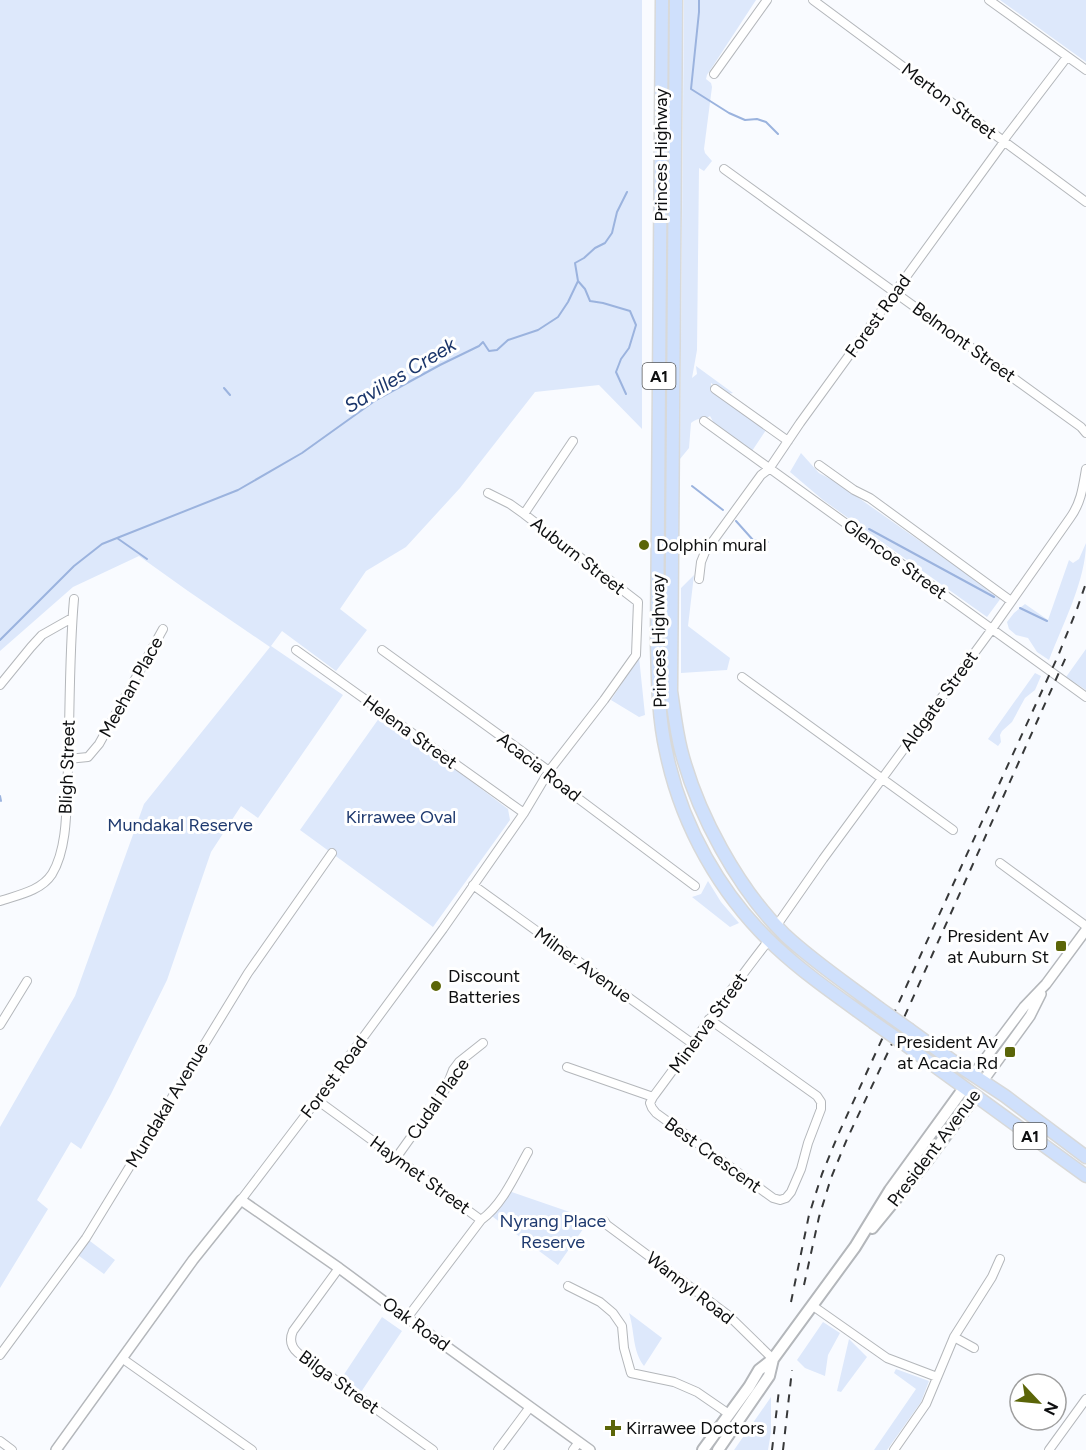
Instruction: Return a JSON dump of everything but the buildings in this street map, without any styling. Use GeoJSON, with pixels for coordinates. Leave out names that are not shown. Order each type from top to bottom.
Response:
{"type":"FeatureCollection","features":[{"type":"Feature","properties":{"kind":"highway","name":"Princes Highway"},"geometry":{"type":"LineString","coordinates":[[662,0],[658,683],[661,720],[673,778],[682,806],[712,868],[729,894],[752,922],[812,977],[964,1088]]}},
{"type":"Feature","properties":{"kind":"highway","name":"Princes Highway"},"geometry":{"type":"LineString","coordinates":[[676,0],[671,691],[680,748],[698,800],[716,836],[746,888],[777,926],[814,959],[978,1078]]}},
{"type":"Feature","properties":{"kind":"highway","name":"President Avenue"},"geometry":{"type":"LineString","coordinates":[[964,1088],[978,1078]]}},
{"type":"Feature","properties":{"kind":"highway","name":"President Avenue"},"geometry":{"type":"LineString","coordinates":[[975,1096],[978,1078]]}},
{"type":"Feature","properties":{"kind":"highway","name":"A1"},"geometry":{"type":"LineString","coordinates":[[978,1078],[1086,1157]]}},
{"type":"Feature","properties":{"kind":"highway","name":"A1"},"geometry":{"type":"LineString","coordinates":[[964,1088],[1086,1176]]}},
{"type":"Feature","properties":{"kind":"main road","name":"President Avenue"},"geometry":{"type":"LineString","coordinates":[[703,1450],[759,1370],[773,1359],[813,1306],[855,1247],[890,1190],[964,1088]]}},
{"type":"Feature","properties":{"kind":"main road","name":"President Avenue"},"geometry":{"type":"LineString","coordinates":[[855,1247],[926,1162],[975,1096]]}},
{"type":"Feature","properties":{"kind":"main road","name":"President Avenue"},"geometry":{"type":"LineString","coordinates":[[718,1450],[769,1376],[773,1359]]}},
{"type":"Feature","properties":{"kind":"street"},"geometry":{"type":"LineString","coordinates":[[714,74],[767,0]]}},
{"type":"Feature","properties":{"kind":"street","name":"Merton Street"},"geometry":{"type":"LineString","coordinates":[[813,0],[1086,202]]}},
{"type":"Feature","properties":{"kind":"street"},"geometry":{"type":"LineString","coordinates":[[989,0],[1086,70]]}},
{"type":"Feature","properties":{"kind":"street","name":"Forest Road"},"geometry":{"type":"LineString","coordinates":[[699,579],[705,552],[761,475],[770,469],[820,394],[1003,141],[1067,57]]}},
{"type":"Feature","properties":{"kind":"street","name":"Belmont Street"},"geometry":{"type":"LineString","coordinates":[[724,168],[1081,427],[1086,433]]}},
{"type":"Feature","properties":{"kind":"street"},"geometry":{"type":"LineString","coordinates":[[715,389],[788,441]]}},
{"type":"Feature","properties":{"kind":"street","name":"Glencoe Street"},"geometry":{"type":"LineString","coordinates":[[704,421],[1086,697]]}},
{"type":"Feature","properties":{"kind":"street"},"geometry":{"type":"LineString","coordinates":[[524,514],[573,441]]}},
{"type":"Feature","properties":{"kind":"street","name":"Glencoe Street"},"geometry":{"type":"LineString","coordinates":[[819,465],[870,498],[1011,601]]}},
{"type":"Feature","properties":{"kind":"street","name":"Aldgate Street"},"geometry":{"type":"LineString","coordinates":[[777,926],[1076,509],[1082,493],[1086,469]]}},
{"type":"Feature","properties":{"kind":"street","name":"Auburn Street"},"geometry":{"type":"LineString","coordinates":[[488,493],[524,514],[638,602],[636,655],[604,700]]}},
{"type":"Feature","properties":{"kind":"street","name":"Bligh Street"},"geometry":{"type":"LineString","coordinates":[[0,901],[25,893],[45,882],[58,862],[66,810],[74,599]]}},
{"type":"Feature","properties":{"kind":"street"},"geometry":{"type":"LineString","coordinates":[[0,685],[42,635],[72,618]]}},
{"type":"Feature","properties":{"kind":"street","name":"Meehan Place"},"geometry":{"type":"LineString","coordinates":[[68,759],[88,757],[99,744],[163,629]]}},
{"type":"Feature","properties":{"kind":"street","name":"Helena Street"},"geometry":{"type":"LineString","coordinates":[[296,650],[524,813]]}},
{"type":"Feature","properties":{"kind":"street","name":"Acacia Road"},"geometry":{"type":"LineString","coordinates":[[382,650],[549,771],[559,784],[695,886]]}},
{"type":"Feature","properties":{"kind":"street"},"geometry":{"type":"LineString","coordinates":[[742,677],[953,830]]}},
{"type":"Feature","properties":{"kind":"street","name":"Forest Road"},"geometry":{"type":"LineString","coordinates":[[56,1450],[193,1260],[317,1100],[443,929],[524,813],[549,771],[604,700]]}},
{"type":"Feature","properties":{"kind":"street","name":"Mundakal Avenue"},"geometry":{"type":"LineString","coordinates":[[0,1355],[86,1238],[248,973],[332,853]]}},
{"type":"Feature","properties":{"kind":"street"},"geometry":{"type":"LineString","coordinates":[[1000,863],[1086,928]]}},
{"type":"Feature","properties":{"kind":"street","name":"Milner Avenue"},"geometry":{"type":"LineString","coordinates":[[473,885],[693,1044]]}},
{"type":"Feature","properties":{"kind":"street","name":"President Avenue"},"geometry":{"type":"LineString","coordinates":[[978,1078],[1030,1016],[1046,984],[1086,928]]}},
{"type":"Feature","properties":{"kind":"street","name":"Minerva Street"},"geometry":{"type":"LineString","coordinates":[[651,1106],[653,1097],[769,940]]}},
{"type":"Feature","properties":{"kind":"street"},"geometry":{"type":"LineString","coordinates":[[0,1025],[27,981]]}},
{"type":"Feature","properties":{"kind":"street","name":"Best Crescent"},"geometry":{"type":"LineString","coordinates":[[651,1106],[656,1113],[773,1198],[784,1200],[789,1195],[801,1169],[808,1143],[822,1109],[821,1102],[817,1096],[710,1019]]}},
{"type":"Feature","properties":{"kind":"street","name":"Cudal Place"},"geometry":{"type":"LineString","coordinates":[[396,1158],[446,1088],[453,1070],[483,1042]]}},
{"type":"Feature","properties":{"kind":"street"},"geometry":{"type":"LineString","coordinates":[[567,1067],[653,1097]]}},
{"type":"Feature","properties":{"kind":"street","name":"Haymet Street"},"geometry":{"type":"LineString","coordinates":[[317,1100],[481,1220],[407,1318]]}},
{"type":"Feature","properties":{"kind":"street"},"geometry":{"type":"LineString","coordinates":[[481,1220],[489,1214],[506,1190],[528,1152]]}},
{"type":"Feature","properties":{"kind":"street","name":"Oak Road"},"geometry":{"type":"LineString","coordinates":[[241,1200],[530,1407],[576,1446],[590,1450]]}},
{"type":"Feature","properties":{"kind":"street","name":"Wannyl Road"},"geometry":{"type":"LineString","coordinates":[[604,1221],[728,1315],[773,1359]]}},
{"type":"Feature","properties":{"kind":"street"},"geometry":{"type":"LineString","coordinates":[[894,1450],[926,1404],[954,1337],[992,1277],[1000,1258]]}},
{"type":"Feature","properties":{"kind":"street","name":"Bilga Street"},"geometry":{"type":"LineString","coordinates":[[339,1268],[293,1331],[292,1346],[298,1353],[433,1450]]}},
{"type":"Feature","properties":{"kind":"street"},"geometry":{"type":"LineString","coordinates":[[568,1286],[600,1302],[613,1312],[622,1326],[624,1348],[631,1374],[674,1382],[697,1392],[729,1414]]}},
{"type":"Feature","properties":{"kind":"street"},"geometry":{"type":"LineString","coordinates":[[813,1306],[887,1358],[937,1377]]}},
{"type":"Feature","properties":{"kind":"street"},"geometry":{"type":"LineString","coordinates":[[954,1337],[974,1348]]}},
{"type":"Feature","properties":{"kind":"street"},"geometry":{"type":"LineString","coordinates":[[123,1359],[252,1450]]}},
{"type":"Feature","properties":{"kind":"street"},"geometry":{"type":"LineString","coordinates":[[1049,1450],[1086,1399]]}},
{"type":"Feature","properties":{"kind":"street"},"geometry":{"type":"LineString","coordinates":[[498,1450],[530,1407]]}},
{"type":"Feature","properties":{"kind":"street"},"geometry":{"type":"LineString","coordinates":[[0,1441],[12,1450]]}},
{"type":"Feature","properties":{"kind":"green space","name":"Mundakal Reserve"},"geometry":{"type":"Polygon","coordinates":[[[0,0],[642,0],[642,429],[599,385],[535,392],[460,488],[406,547],[366,571],[340,609],[367,630],[336,671],[282,631],[271,646],[343,695],[258,818],[241,806],[211,852],[167,980],[81,1149],[71,1142],[37,1200],[48,1209],[0,1288],[0,1127],[75,996],[144,804],[270,647],[139,556],[73,587],[0,651],[0,0]]]}},
{"type":"Feature","properties":{"kind":"green space"},"geometry":{"type":"Polygon","coordinates":[[[684,0],[756,0],[706,79],[712,87],[704,149],[712,161],[704,171],[699,168],[697,350],[692,378],[697,374],[696,366],[733,393],[727,394],[711,383],[713,392],[766,430],[752,451],[715,425],[710,416],[696,420],[691,423],[689,448],[680,459],[684,0]]]}},
{"type":"Feature","properties":{"kind":"green space"},"geometry":{"type":"Polygon","coordinates":[[[1000,0],[1086,0],[1086,62],[1000,0]]]}},
{"type":"Feature","properties":{"kind":"green space"},"geometry":{"type":"Polygon","coordinates":[[[801,453],[819,473],[836,482],[1001,598],[987,617],[823,500],[790,472],[801,453]]]}},
{"type":"Feature","properties":{"kind":"green space"},"geometry":{"type":"Polygon","coordinates":[[[1086,543],[1078,587],[1049,660],[1037,652],[1028,638],[1016,635],[1009,629],[1007,622],[1025,604],[1048,620],[1069,560],[1073,563],[1079,559],[1086,543]]]}},
{"type":"Feature","properties":{"kind":"green space"},"geometry":{"type":"Polygon","coordinates":[[[694,575],[688,626],[730,658],[727,670],[681,673],[681,588],[694,575]]]}},
{"type":"Feature","properties":{"kind":"green space"},"geometry":{"type":"Polygon","coordinates":[[[1086,649],[1086,690],[1066,677],[1086,649]]]}},
{"type":"Feature","properties":{"kind":"green space"},"geometry":{"type":"Polygon","coordinates":[[[639,657],[645,715],[639,717],[611,700],[639,657]]]}},
{"type":"Feature","properties":{"kind":"green space"},"geometry":{"type":"Polygon","coordinates":[[[1035,673],[1041,676],[1035,690],[1025,698],[1012,722],[1002,731],[1001,742],[998,746],[988,739],[1035,673]]]}},
{"type":"Feature","properties":{"kind":"green space","name":"Kirrawee Oval"},"geometry":{"type":"Polygon","coordinates":[[[382,714],[508,809],[510,820],[433,927],[300,830],[382,714]]]}},
{"type":"Feature","properties":{"kind":"green space"},"geometry":{"type":"Polygon","coordinates":[[[708,881],[721,902],[739,923],[730,927],[692,897],[701,894],[708,881]]]}},
{"type":"Feature","properties":{"kind":"green space","name":"Nyrang Place Reserve"},"geometry":{"type":"Polygon","coordinates":[[[506,1190],[590,1219],[558,1265],[489,1214],[506,1190]]]}},
{"type":"Feature","properties":{"kind":"green space"},"geometry":{"type":"Polygon","coordinates":[[[86,1238],[115,1260],[104,1274],[75,1253],[86,1238]]]}},
{"type":"Feature","properties":{"kind":"green space"},"geometry":{"type":"Polygon","coordinates":[[[629,1313],[662,1338],[644,1366],[636,1347],[629,1313]]]}},
{"type":"Feature","properties":{"kind":"green space"},"geometry":{"type":"Polygon","coordinates":[[[382,1317],[402,1331],[361,1392],[343,1376],[382,1317]]]}},
{"type":"Feature","properties":{"kind":"green space"},"geometry":{"type":"Polygon","coordinates":[[[823,1322],[840,1333],[828,1355],[825,1376],[805,1368],[797,1360],[823,1322]]]}},
{"type":"Feature","properties":{"kind":"green space"},"geometry":{"type":"Polygon","coordinates":[[[849,1339],[867,1357],[841,1392],[837,1391],[849,1339]]]}},
{"type":"Feature","properties":{"kind":"green space"},"geometry":{"type":"Polygon","coordinates":[[[896,1369],[929,1381],[921,1402],[887,1450],[874,1450],[916,1389],[894,1373],[896,1369]]]}},
{"type":"Feature","properties":{"kind":"green space"},"geometry":{"type":"Polygon","coordinates":[[[771,1397],[771,1432],[768,1450],[734,1450],[771,1397]]]}},
{"type":"Feature","properties":{"kind":"waterway"},"geometry":{"type":"LineString","coordinates":[[699,0],[691,89],[729,113],[745,120],[757,119],[766,122],[778,134]]}},
{"type":"Feature","properties":{"kind":"waterway","name":"Savilles Creek"},"geometry":{"type":"LineString","coordinates":[[117,538],[238,490],[302,453],[376,400],[440,365],[483,342],[489,351],[497,350],[508,340],[538,330],[558,317],[578,281],[575,263],[605,243],[612,233],[617,212],[627,192]]}},
{"type":"Feature","properties":{"kind":"waterway"},"geometry":{"type":"LineString","coordinates":[[578,281],[585,289],[590,301],[630,311],[636,325],[629,348],[616,372],[626,394]]}},
{"type":"Feature","properties":{"kind":"waterway"},"geometry":{"type":"LineString","coordinates":[[224,388],[230,395]]}},
{"type":"Feature","properties":{"kind":"waterway"},"geometry":{"type":"LineString","coordinates":[[692,486],[723,510]]}},
{"type":"Feature","properties":{"kind":"waterway"},"geometry":{"type":"LineString","coordinates":[[736,521],[753,540],[768,542]]}},
{"type":"Feature","properties":{"kind":"waterway"},"geometry":{"type":"LineString","coordinates":[[869,529],[994,597]]}},
{"type":"Feature","properties":{"kind":"waterway","name":"Savilles Creek"},"geometry":{"type":"LineString","coordinates":[[0,640],[74,566],[102,544],[117,538],[147,559]]}},
{"type":"Feature","properties":{"kind":"waterway"},"geometry":{"type":"LineString","coordinates":[[1020,608],[1047,621]]}},
{"type":"Feature","properties":{"kind":"waterway"},"geometry":{"type":"LineString","coordinates":[[0,796],[1,801]]}},
{"type":"Feature","properties":{"kind":"railway"},"geometry":{"type":"LineString","coordinates":[[791,1302],[809,1215],[838,1135],[1058,656],[1086,583]]}},
{"type":"Feature","properties":{"kind":"railway"},"geometry":{"type":"LineString","coordinates":[[804,1285],[819,1217],[831,1178],[847,1139],[1066,657]]}},
{"type":"Feature","properties":{"kind":"railway"},"geometry":{"type":"LineString","coordinates":[[783,1450],[792,1370]]}},
{"type":"Feature","properties":{"kind":"railway"},"geometry":{"type":"LineString","coordinates":[[772,1450],[779,1390]]}},
{"type":"Feature","properties":{"kind":"place","name":"Dolphin mural"},"geometry":{"type":"Point","coordinates":[644,545]}},
{"type":"Feature","properties":{"kind":"place","name":"President Av at Auburn St"},"geometry":{"type":"Point","coordinates":[1061,946]}},
{"type":"Feature","properties":{"kind":"place","name":"Discount Batteries"},"geometry":{"type":"Point","coordinates":[436,986]}},
{"type":"Feature","properties":{"kind":"place","name":"President Av at Acacia Rd"},"geometry":{"type":"Point","coordinates":[1010,1052]}},
{"type":"Feature","properties":{"kind":"place","name":"Kirrawee Doctors"},"geometry":{"type":"Point","coordinates":[613,1428]}}]}
